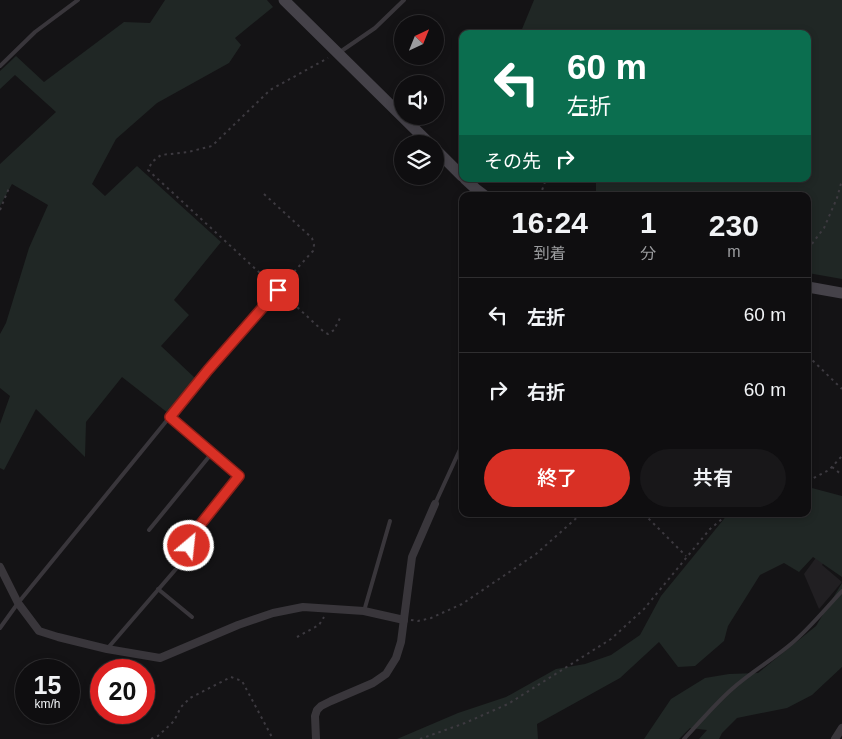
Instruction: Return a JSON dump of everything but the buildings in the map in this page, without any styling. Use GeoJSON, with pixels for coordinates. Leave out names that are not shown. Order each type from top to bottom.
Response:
{"type":"FeatureCollection","features":[{"type":"Feature","properties":{"kind":"street"},"geometry":{"type":"LineString","coordinates":[[284,0],[421,135]]}},
{"type":"Feature","properties":{"kind":"street"},"geometry":{"type":"LineString","coordinates":[[444,158],[459,172]]}},
{"type":"Feature","properties":{"kind":"street"},"geometry":{"type":"LineString","coordinates":[[469,182],[479,192]]}},
{"type":"Feature","properties":{"kind":"street"},"geometry":{"type":"LineString","coordinates":[[811,287],[842,293]]}},
{"type":"Feature","properties":{"kind":"street"},"geometry":{"type":"LineString","coordinates":[[316,739],[316,710],[373,683],[386,674],[396,658],[401,642],[412,557],[434,504]]}},
{"type":"Feature","properties":{"kind":"street"},"geometry":{"type":"LineString","coordinates":[[0,567],[18,603],[39,631],[107,649],[160,658],[238,625],[302,607],[364,611],[404,620]]}},
{"type":"Feature","properties":{"kind":"street"},"geometry":{"type":"LineString","coordinates":[[835,739],[842,728]]}},
{"type":"Feature","properties":{"kind":"lane"},"geometry":{"type":"LineString","coordinates":[[0,66],[35,32],[78,0]]}},
{"type":"Feature","properties":{"kind":"lane"},"geometry":{"type":"LineString","coordinates":[[338,53],[375,28],[404,0]]}},
{"type":"Feature","properties":{"kind":"lane"},"geometry":{"type":"LineString","coordinates":[[0,628],[18,603],[208,370],[278,290]]}},
{"type":"Feature","properties":{"kind":"lane"},"geometry":{"type":"LineString","coordinates":[[107,649],[182,562],[196,530],[239,476],[170,417]]}},
{"type":"Feature","properties":{"kind":"lane"},"geometry":{"type":"LineString","coordinates":[[434,504],[459,451]]}},
{"type":"Feature","properties":{"kind":"lane"},"geometry":{"type":"LineString","coordinates":[[149,530],[212,453]]}},
{"type":"Feature","properties":{"kind":"lane"},"geometry":{"type":"LineString","coordinates":[[364,611],[390,521]]}},
{"type":"Feature","properties":{"kind":"lane"},"geometry":{"type":"LineString","coordinates":[[158,589],[192,617]]}},
{"type":"Feature","properties":{"kind":"lane"},"geometry":{"type":"LineString","coordinates":[[684,739],[730,690],[774,658],[806,631],[842,591]]}},
{"type":"Feature","properties":{"kind":"path"},"geometry":{"type":"LineString","coordinates":[[338,53],[270,90],[212,146],[188,152],[161,155],[152,162],[148,170],[324,332],[328,334],[334,330],[340,318]]}},
{"type":"Feature","properties":{"kind":"path"},"geometry":{"type":"LineString","coordinates":[[811,245],[824,228],[837,198],[842,180]]}},
{"type":"Feature","properties":{"kind":"path"},"geometry":{"type":"LineString","coordinates":[[0,210],[9,188]]}},
{"type":"Feature","properties":{"kind":"path"},"geometry":{"type":"LineString","coordinates":[[264,194],[312,238],[314,245],[313,251],[278,290]]}},
{"type":"Feature","properties":{"kind":"path"},"geometry":{"type":"LineString","coordinates":[[811,359],[842,388]]}},
{"type":"Feature","properties":{"kind":"path"},"geometry":{"type":"LineString","coordinates":[[811,479],[829,470],[842,456]]}},
{"type":"Feature","properties":{"kind":"path"},"geometry":{"type":"LineString","coordinates":[[831,467],[842,475]]}},
{"type":"Feature","properties":{"kind":"path"},"geometry":{"type":"LineString","coordinates":[[404,620],[418,621],[431,618],[462,604],[536,554],[578,517]]}},
{"type":"Feature","properties":{"kind":"path"},"geometry":{"type":"LineString","coordinates":[[647,517],[687,557]]}},
{"type":"Feature","properties":{"kind":"path"},"geometry":{"type":"LineString","coordinates":[[420,739],[465,723],[508,704],[611,639],[644,609],[710,529],[724,517]]}},
{"type":"Feature","properties":{"kind":"path"},"geometry":{"type":"LineString","coordinates":[[297,638],[319,625],[326,614],[327,608]]}},
{"type":"Feature","properties":{"kind":"path"},"geometry":{"type":"LineString","coordinates":[[151,739],[158,736],[174,720],[181,707],[190,698],[231,677],[242,681],[273,739]]}},
{"type":"Feature","properties":{"kind":"shaded area"},"geometry":{"type":"Polygon","coordinates":[[[165,0],[267,0],[273,7],[235,38],[241,45],[229,63],[157,103],[116,139],[92,184],[105,196],[137,166],[221,242],[174,300],[189,315],[161,346],[196,379],[168,413],[122,377],[86,422],[85,457],[36,409],[4,470],[0,468],[0,424],[10,396],[0,388],[0,334],[6,323],[29,248],[48,205],[12,184],[0,206],[0,164],[56,112],[15,75],[0,89],[0,71],[16,56],[44,82],[124,22],[150,23],[165,0]]]}},
{"type":"Feature","properties":{"kind":"shaded area"},"geometry":{"type":"Polygon","coordinates":[[[534,0],[842,0],[842,279],[811,274],[811,192],[596,192],[596,182],[811,182],[811,30],[522,30],[534,0]]]}},
{"type":"Feature","properties":{"kind":"shaded area"},"geometry":{"type":"Polygon","coordinates":[[[811,488],[842,496],[842,577],[813,557],[799,572],[784,563],[760,575],[728,626],[724,641],[695,666],[678,667],[659,642],[620,678],[537,724],[538,739],[397,739],[458,713],[506,697],[556,669],[585,664],[611,655],[640,635],[661,596],[726,517],[811,517],[811,488]]]}},
{"type":"Feature","properties":{"kind":"shaded area"},"geometry":{"type":"Polygon","coordinates":[[[818,555],[825,561],[822,565],[842,582],[819,609],[804,574],[818,555]]]}},
{"type":"Feature","properties":{"kind":"shaded area"},"geometry":{"type":"Polygon","coordinates":[[[842,583],[842,667],[812,695],[787,708],[737,718],[722,733],[719,739],[699,739],[707,730],[690,728],[679,739],[644,739],[671,699],[705,678],[729,674],[758,673],[816,626],[842,583]]]}},
{"type":"Feature","properties":{"kind":"route"},"geometry":{"type":"LineString","coordinates":[[189,546],[196,530],[239,476],[170,417],[278,290]]}}]}
